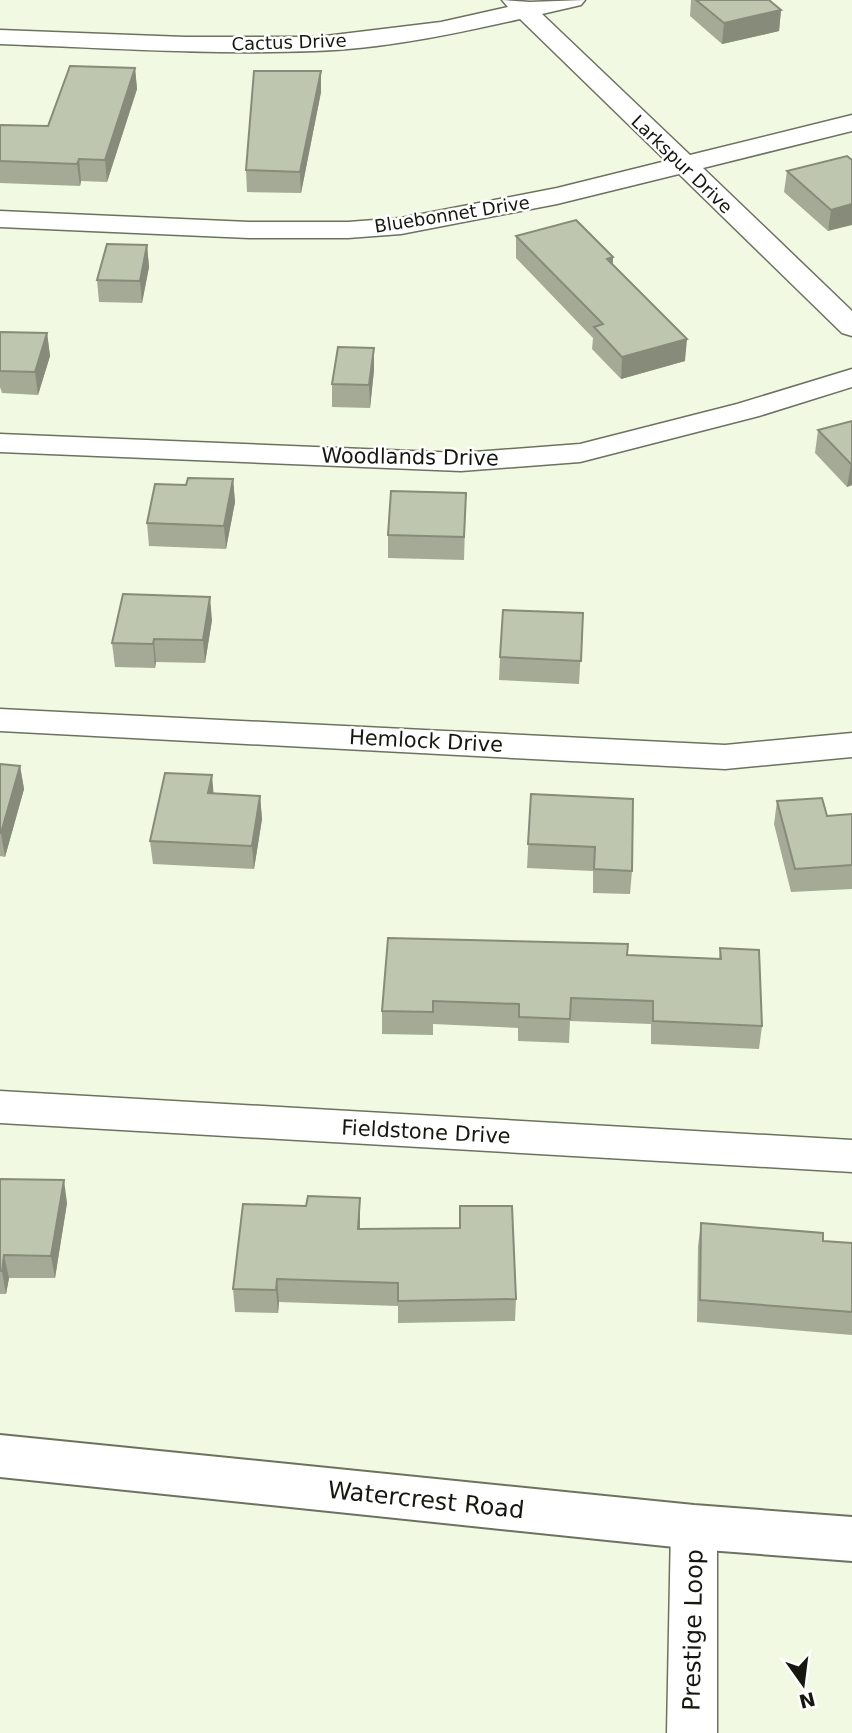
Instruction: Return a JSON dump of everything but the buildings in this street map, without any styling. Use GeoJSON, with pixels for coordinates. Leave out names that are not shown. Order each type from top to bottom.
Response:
{"type":"FeatureCollection","features":[{"type":"Feature","properties":{"kind":"street","name":"Cactus Drive"},"geometry":{"type":"LineString","coordinates":[[0,37],[185,44],[317,44],[441,29],[520,5],[573,0]]}},
{"type":"Feature","properties":{"kind":"street","name":"Larkspur Drive"},"geometry":{"type":"LineString","coordinates":[[520,5],[852,327]]}},
{"type":"Feature","properties":{"kind":"street","name":"Bluebonnet Drive"},"geometry":{"type":"LineString","coordinates":[[0,219],[248,230],[348,230],[401,226],[499,209],[852,123]]}},
{"type":"Feature","properties":{"kind":"street","name":"Woodlands Drive"},"geometry":{"type":"LineString","coordinates":[[0,443],[461,462],[580,453],[748,410],[852,378]]}},
{"type":"Feature","properties":{"kind":"street","name":"Hemlock Drive"},"geometry":{"type":"LineString","coordinates":[[0,720],[725,757],[852,745]]}},
{"type":"Feature","properties":{"kind":"street","name":"Fieldstone Drive"},"geometry":{"type":"LineString","coordinates":[[0,1107],[852,1156]]}},
{"type":"Feature","properties":{"kind":"street","name":"Watercrest Road"},"geometry":{"type":"LineString","coordinates":[[0,1456],[694,1527],[852,1539]]}},
{"type":"Feature","properties":{"kind":"street","name":"Prestige Loop"},"geometry":{"type":"LineString","coordinates":[[692,1733],[694,1527]]}}]}
